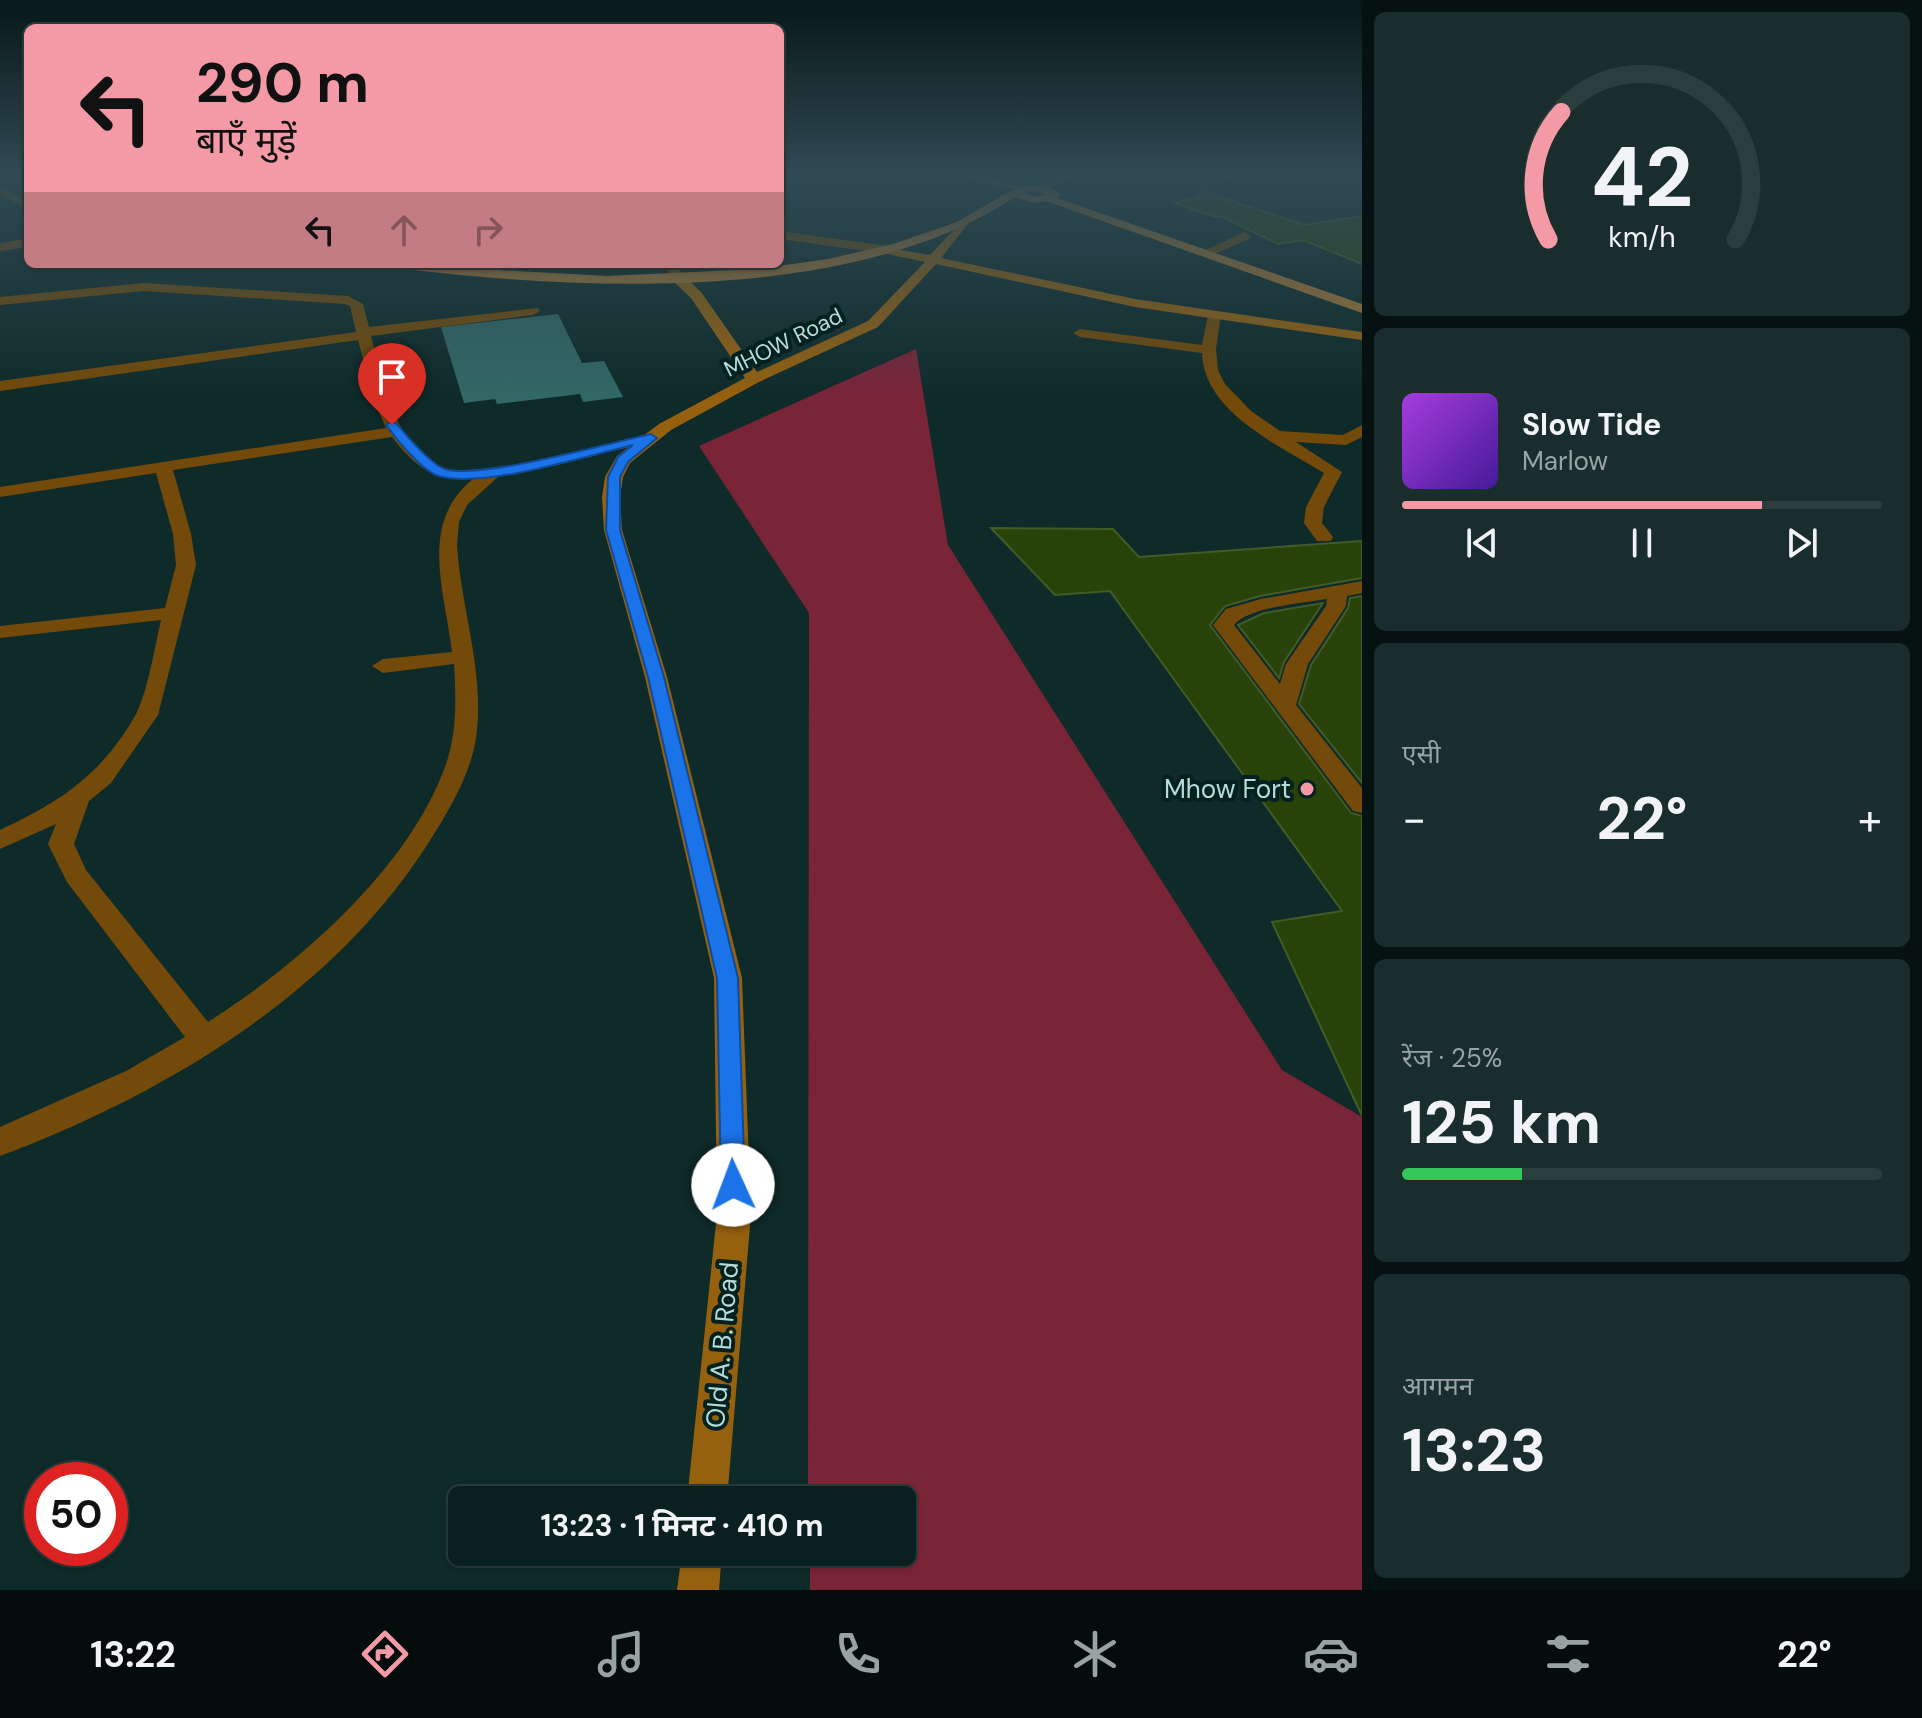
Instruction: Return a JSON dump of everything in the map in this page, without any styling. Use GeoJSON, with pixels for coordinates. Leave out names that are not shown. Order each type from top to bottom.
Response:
{"type":"FeatureCollection","features":[{"type":"Feature","properties":{"kind":"main road","name":"MHOW Road"},"geometry":{"type":"LineString","coordinates":[[645,442],[754,379],[873,324],[941,249]]}},
{"type":"Feature","properties":{"kind":"main road"},"geometry":{"type":"LineString","coordinates":[[1190,249],[1362,309]]}},
{"type":"Feature","properties":{"kind":"main road"},"geometry":{"type":"LineString","coordinates":[[438,268],[546,278],[679,279],[798,267],[887,250],[1122,300],[1362,336]]}},
{"type":"Feature","properties":{"kind":"main road"},"geometry":{"type":"LineString","coordinates":[[679,279],[696,295],[754,379]]}},
{"type":"Feature","properties":{"kind":"main road","name":"Old A. B. Road"},"geometry":{"type":"LineString","coordinates":[[645,442],[623,460],[614,477],[613,530],[656,677],[728,978],[734,1214],[708,1486]]}},
{"type":"Feature","properties":{"kind":"main road"},"geometry":{"type":"LineString","coordinates":[[698,1590],[701,1566]]}},
{"type":"Feature","properties":{"kind":"street"},"geometry":{"type":"LineString","coordinates":[[881,249],[887,250]]}},
{"type":"Feature","properties":{"kind":"street"},"geometry":{"type":"LineString","coordinates":[[1203,254],[1214,249]]}},
{"type":"Feature","properties":{"kind":"street"},"geometry":{"type":"LineString","coordinates":[[672,268],[679,279]]}},
{"type":"Feature","properties":{"kind":"street"},"geometry":{"type":"LineString","coordinates":[[0,301],[144,287],[327,297],[356,304],[388,415],[396,431],[440,473],[496,471],[645,442]]}},
{"type":"Feature","properties":{"kind":"street"},"geometry":{"type":"LineString","coordinates":[[0,386],[533,311]]}},
{"type":"Feature","properties":{"kind":"street"},"geometry":{"type":"LineString","coordinates":[[1214,314],[1209,350],[1211,372],[1220,388],[1235,405],[1333,472],[1315,507],[1313,523],[1324,537]]}},
{"type":"Feature","properties":{"kind":"street"},"geometry":{"type":"LineString","coordinates":[[1080,333],[1209,350]]}},
{"type":"Feature","properties":{"kind":"street"},"geometry":{"type":"LineString","coordinates":[[1279,436],[1346,440],[1362,430]]}},
{"type":"Feature","properties":{"kind":"street"},"geometry":{"type":"LineString","coordinates":[[0,492],[396,431]]}},
{"type":"Feature","properties":{"kind":"street"},"geometry":{"type":"LineString","coordinates":[[0,840],[58,813],[103,777],[147,715],[186,565],[182,534],[163,466]]}},
{"type":"Feature","properties":{"kind":"street"},"geometry":{"type":"LineString","coordinates":[[0,1142],[139,1079],[204,1039],[288,979],[327,945],[375,894],[432,821],[459,760],[466,705],[463,657],[448,553],[449,529],[464,496],[496,471]]}},
{"type":"Feature","properties":{"kind":"street"},"geometry":{"type":"LineString","coordinates":[[1362,587],[1233,613],[1223,625],[1362,805]]}},
{"type":"Feature","properties":{"kind":"street"},"geometry":{"type":"LineString","coordinates":[[1285,705],[1297,664],[1336,606],[1338,590]]}},
{"type":"Feature","properties":{"kind":"street"},"geometry":{"type":"LineString","coordinates":[[0,632],[174,613]]}},
{"type":"Feature","properties":{"kind":"street"},"geometry":{"type":"LineString","coordinates":[[383,666],[463,657]]}},
{"type":"Feature","properties":{"kind":"street"},"geometry":{"type":"LineString","coordinates":[[79,796],[61,844],[76,875],[204,1039]]}},
{"type":"Feature","properties":{"kind":"shaded area"},"geometry":{"type":"Polygon","coordinates":[[[916,349],[948,545],[1282,1070],[1362,1117],[1362,1590],[810,1590],[810,1566],[916,1566],[916,1486],[808,1486],[809,613],[699,446],[916,349]]]}},
{"type":"Feature","properties":{"kind":"water"},"geometry":{"type":"Polygon","coordinates":[[[558,314],[582,363],[604,361],[623,397],[583,402],[580,394],[497,404],[495,399],[464,403],[441,327],[558,314]]]}},
{"type":"Feature","properties":{"kind":"building"},"geometry":{"type":"Polygon","coordinates":[[[1326,249],[1362,249],[1362,264],[1326,249]]]}},
{"type":"Feature","properties":{"kind":"building","name":"Mhow Fort"},"geometry":{"type":"Polygon","coordinates":[[[991,528],[1113,529],[1139,557],[1362,541],[1362,578],[1260,596],[1225,606],[1210,625],[1351,813],[1362,816],[1362,1116],[1272,922],[1342,911],[1110,591],[1055,595],[991,528]]]}},
{"type":"Feature","properties":{"kind":"building"},"geometry":{"type":"Polygon","coordinates":[[[1362,596],[1362,783],[1299,704],[1311,665],[1348,608],[1350,598],[1362,596]]]}},
{"type":"Feature","properties":{"kind":"building"},"geometry":{"type":"Polygon","coordinates":[[[1323,603],[1284,662],[1279,678],[1238,625],[1264,613],[1323,603]]]}},
{"type":"Feature","properties":{"kind":"place","name":"Mhow Fort"},"geometry":{"type":"Point","coordinates":[1307,789]}},
{"type":"Feature","properties":{"kind":"route"},"geometry":{"type":"LineString","coordinates":[[392,425],[440,473],[468,474],[509,469],[651,438],[623,460],[614,477],[611,497],[613,530],[656,677],[728,978],[733,1185]]}}]}
